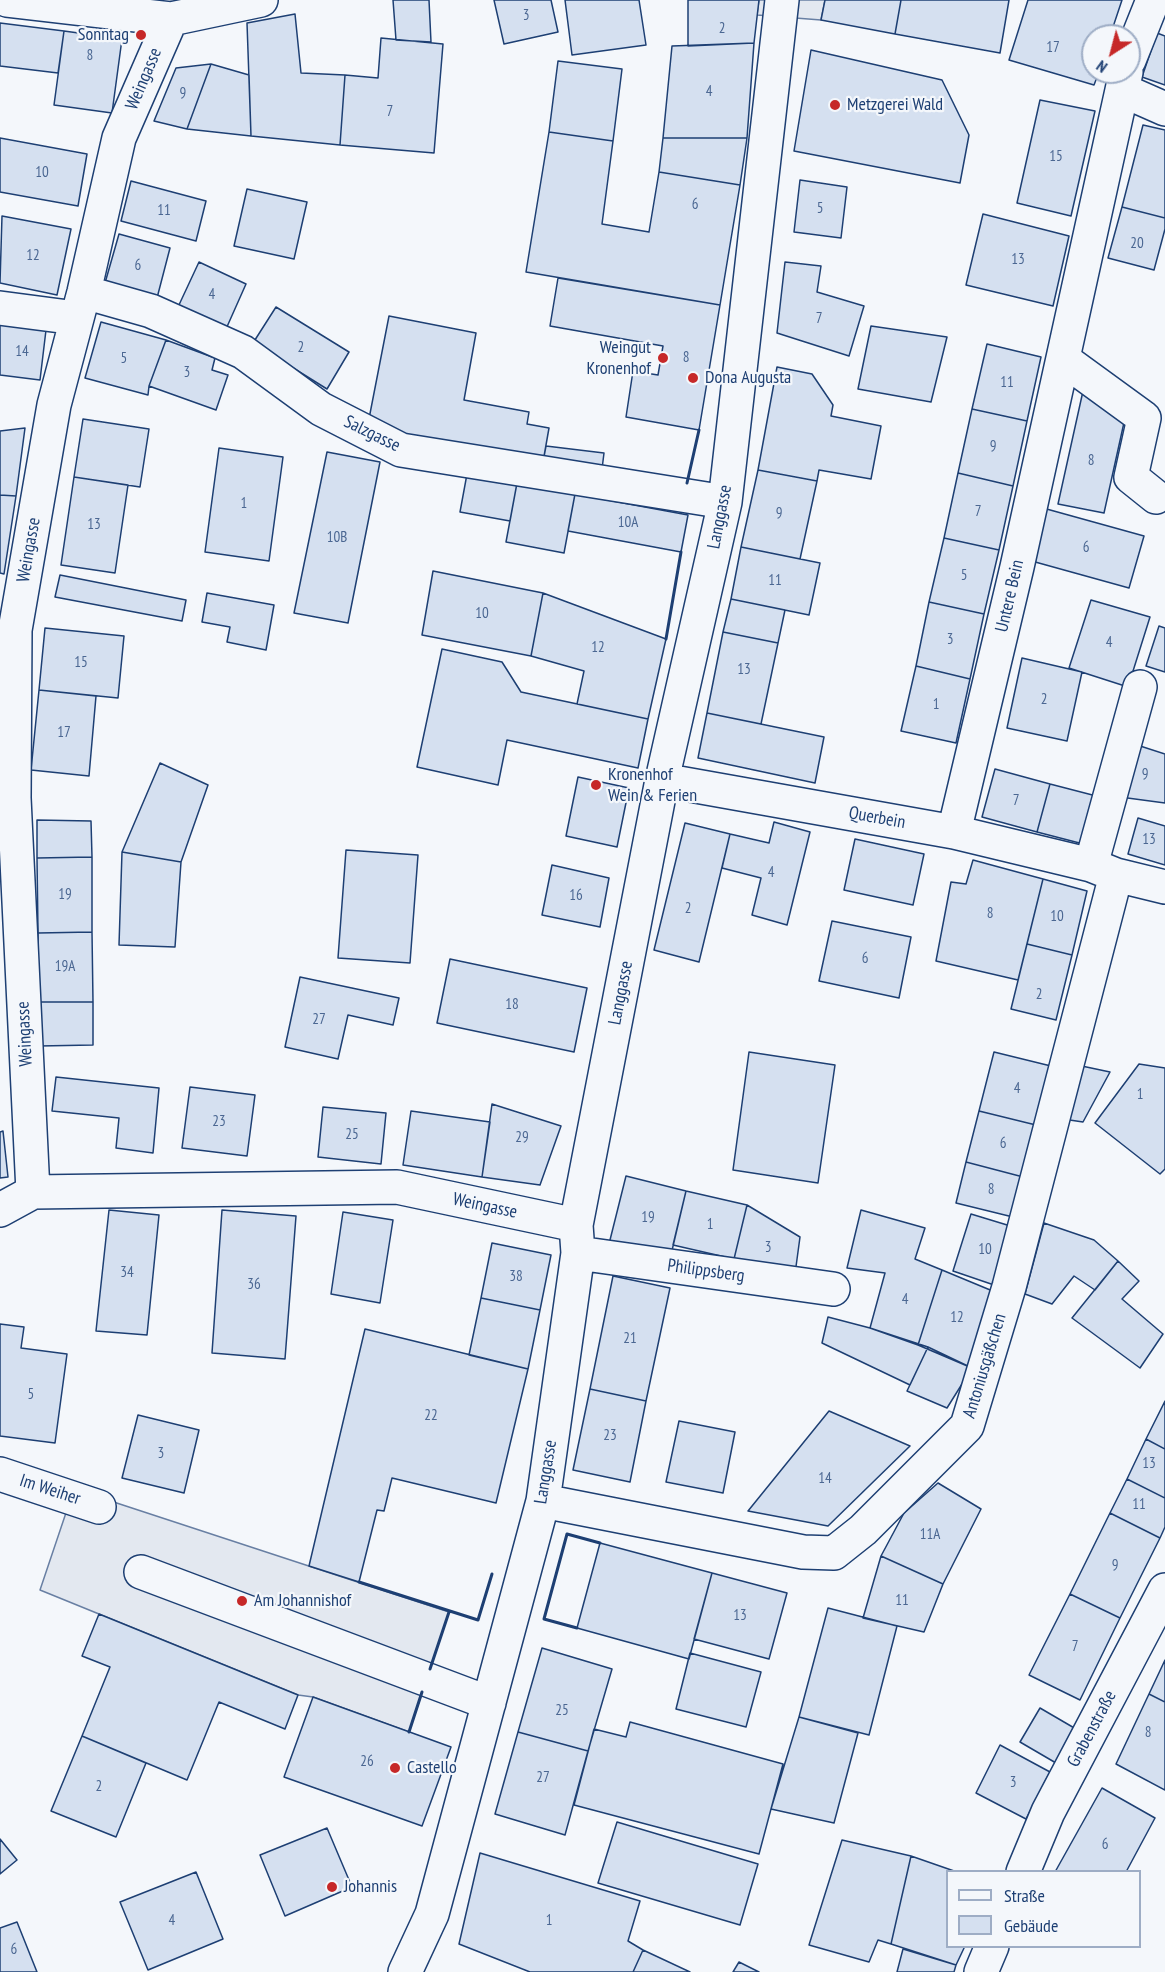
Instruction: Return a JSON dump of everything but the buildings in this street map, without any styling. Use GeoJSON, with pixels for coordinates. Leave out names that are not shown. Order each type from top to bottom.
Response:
{"type":"FeatureCollection","features":[{"type":"Feature","properties":{"kind":"street"},"geometry":{"type":"LineString","coordinates":[[8,0],[171,19],[261,0]]}},
{"type":"Feature","properties":{"kind":"street","name":"Langgasse"},"geometry":{"type":"LineString","coordinates":[[405,1972],[432,1914],[543,1501],[577,1239],[662,780],[725,502],[782,0]]}},
{"type":"Feature","properties":{"kind":"street","name":"Untere Bein"},"geometry":{"type":"LineString","coordinates":[[1141,33],[1153,0]]}},
{"type":"Feature","properties":{"kind":"street","name":"Weingasse"},"geometry":{"type":"LineString","coordinates":[[33,1192],[7,797],[15,630],[54,405],[80,305],[118,138],[171,19]]}},
{"type":"Feature","properties":{"kind":"street","name":"Untere Bein"},"geometry":{"type":"LineString","coordinates":[[954,832],[1124,84]]}},
{"type":"Feature","properties":{"kind":"street"},"geometry":{"type":"LineString","coordinates":[[1137,84],[1165,109]]}},
{"type":"Feature","properties":{"kind":"street","name":"Salzgasse"},"geometry":{"type":"LineString","coordinates":[[0,308],[80,305],[151,311],[243,352],[321,409],[401,450],[725,502]]}},
{"type":"Feature","properties":{"kind":"street"},"geometry":{"type":"LineString","coordinates":[[1063,359],[1144,418],[1131,477],[1156,497]]}},
{"type":"Feature","properties":{"kind":"street"},"geometry":{"type":"LineString","coordinates":[[1103,870],[1140,687]]}},
{"type":"Feature","properties":{"kind":"street","name":"Querbein"},"geometry":{"type":"LineString","coordinates":[[662,780],[954,832],[1165,887]]}},
{"type":"Feature","properties":{"kind":"street","name":"Antoniusgäßchen"},"geometry":{"type":"LineString","coordinates":[[543,1501],[803,1552],[834,1553],[863,1530],[967,1426],[1009,1287],[1103,870]]}},
{"type":"Feature","properties":{"kind":"street","name":"Weingasse"},"geometry":{"type":"LineString","coordinates":[[0,1209],[33,1192],[397,1187],[577,1239]]}},
{"type":"Feature","properties":{"kind":"street","name":"Philippsberg"},"geometry":{"type":"LineString","coordinates":[[577,1239],[833,1289]]}},
{"type":"Feature","properties":{"kind":"street","name":"Im Weiher"},"geometry":{"type":"LineString","coordinates":[[0,1474],[99,1507]]}},
{"type":"Feature","properties":{"kind":"street"},"geometry":{"type":"LineString","coordinates":[[141,1572],[489,1703]]}},
{"type":"Feature","properties":{"kind":"street","name":"Grabenstraße"},"geometry":{"type":"LineString","coordinates":[[1024,1870],[1048,1812],[1165,1590]]}},
{"type":"Feature","properties":{"kind":"street"},"geometry":{"type":"LineString","coordinates":[[981,1972],[992,1948]]}},
{"type":"Feature","properties":{"kind":"shaded area"},"geometry":{"type":"Polygon","coordinates":[[[759,0],[825,0],[821,20],[757,15],[759,0]]]}},
{"type":"Feature","properties":{"kind":"shaded area","name":"Am Johannishof"},"geometry":{"type":"Polygon","coordinates":[[[74,1489],[449,1612],[409,1732],[313,1697],[298,1695],[40,1590],[74,1489]]]}},
{"type":"Feature","properties":{"kind":"wall"},"geometry":{"type":"LineString","coordinates":[[687,483],[699,430]]}},
{"type":"Feature","properties":{"kind":"wall"},"geometry":{"type":"LineString","coordinates":[[666,639],[681,552]]}},
{"type":"Feature","properties":{"kind":"wall"},"geometry":{"type":"LineString","coordinates":[[577,1628],[544,1619],[567,1534],[600,1543]]}},
{"type":"Feature","properties":{"kind":"wall"},"geometry":{"type":"LineString","coordinates":[[359,1582],[478,1620],[492,1574]]}},
{"type":"Feature","properties":{"kind":"wall"},"geometry":{"type":"LineString","coordinates":[[430,1669],[449,1612]]}},
{"type":"Feature","properties":{"kind":"wall"},"geometry":{"type":"LineString","coordinates":[[409,1732],[422,1692]]}},
{"type":"Feature","properties":{"kind":"place","name":"Sonntag"},"geometry":{"type":"Point","coordinates":[141,35]}},
{"type":"Feature","properties":{"kind":"place","name":"Metzgerei Wald"},"geometry":{"type":"Point","coordinates":[835,105]}},
{"type":"Feature","properties":{"kind":"place","name":"Weingut Kronenhof"},"geometry":{"type":"Point","coordinates":[663,358]}},
{"type":"Feature","properties":{"kind":"place","name":"Dona Augusta"},"geometry":{"type":"Point","coordinates":[693,378]}},
{"type":"Feature","properties":{"kind":"place","name":"Kronenhof Wein & Ferien"},"geometry":{"type":"Point","coordinates":[596,785]}},
{"type":"Feature","properties":{"kind":"place","name":"Am Johannishof"},"geometry":{"type":"Point","coordinates":[242,1601]}},
{"type":"Feature","properties":{"kind":"place","name":"Castello"},"geometry":{"type":"Point","coordinates":[395,1768]}},
{"type":"Feature","properties":{"kind":"place","name":"Johannis"},"geometry":{"type":"Point","coordinates":[332,1887]}}]}
